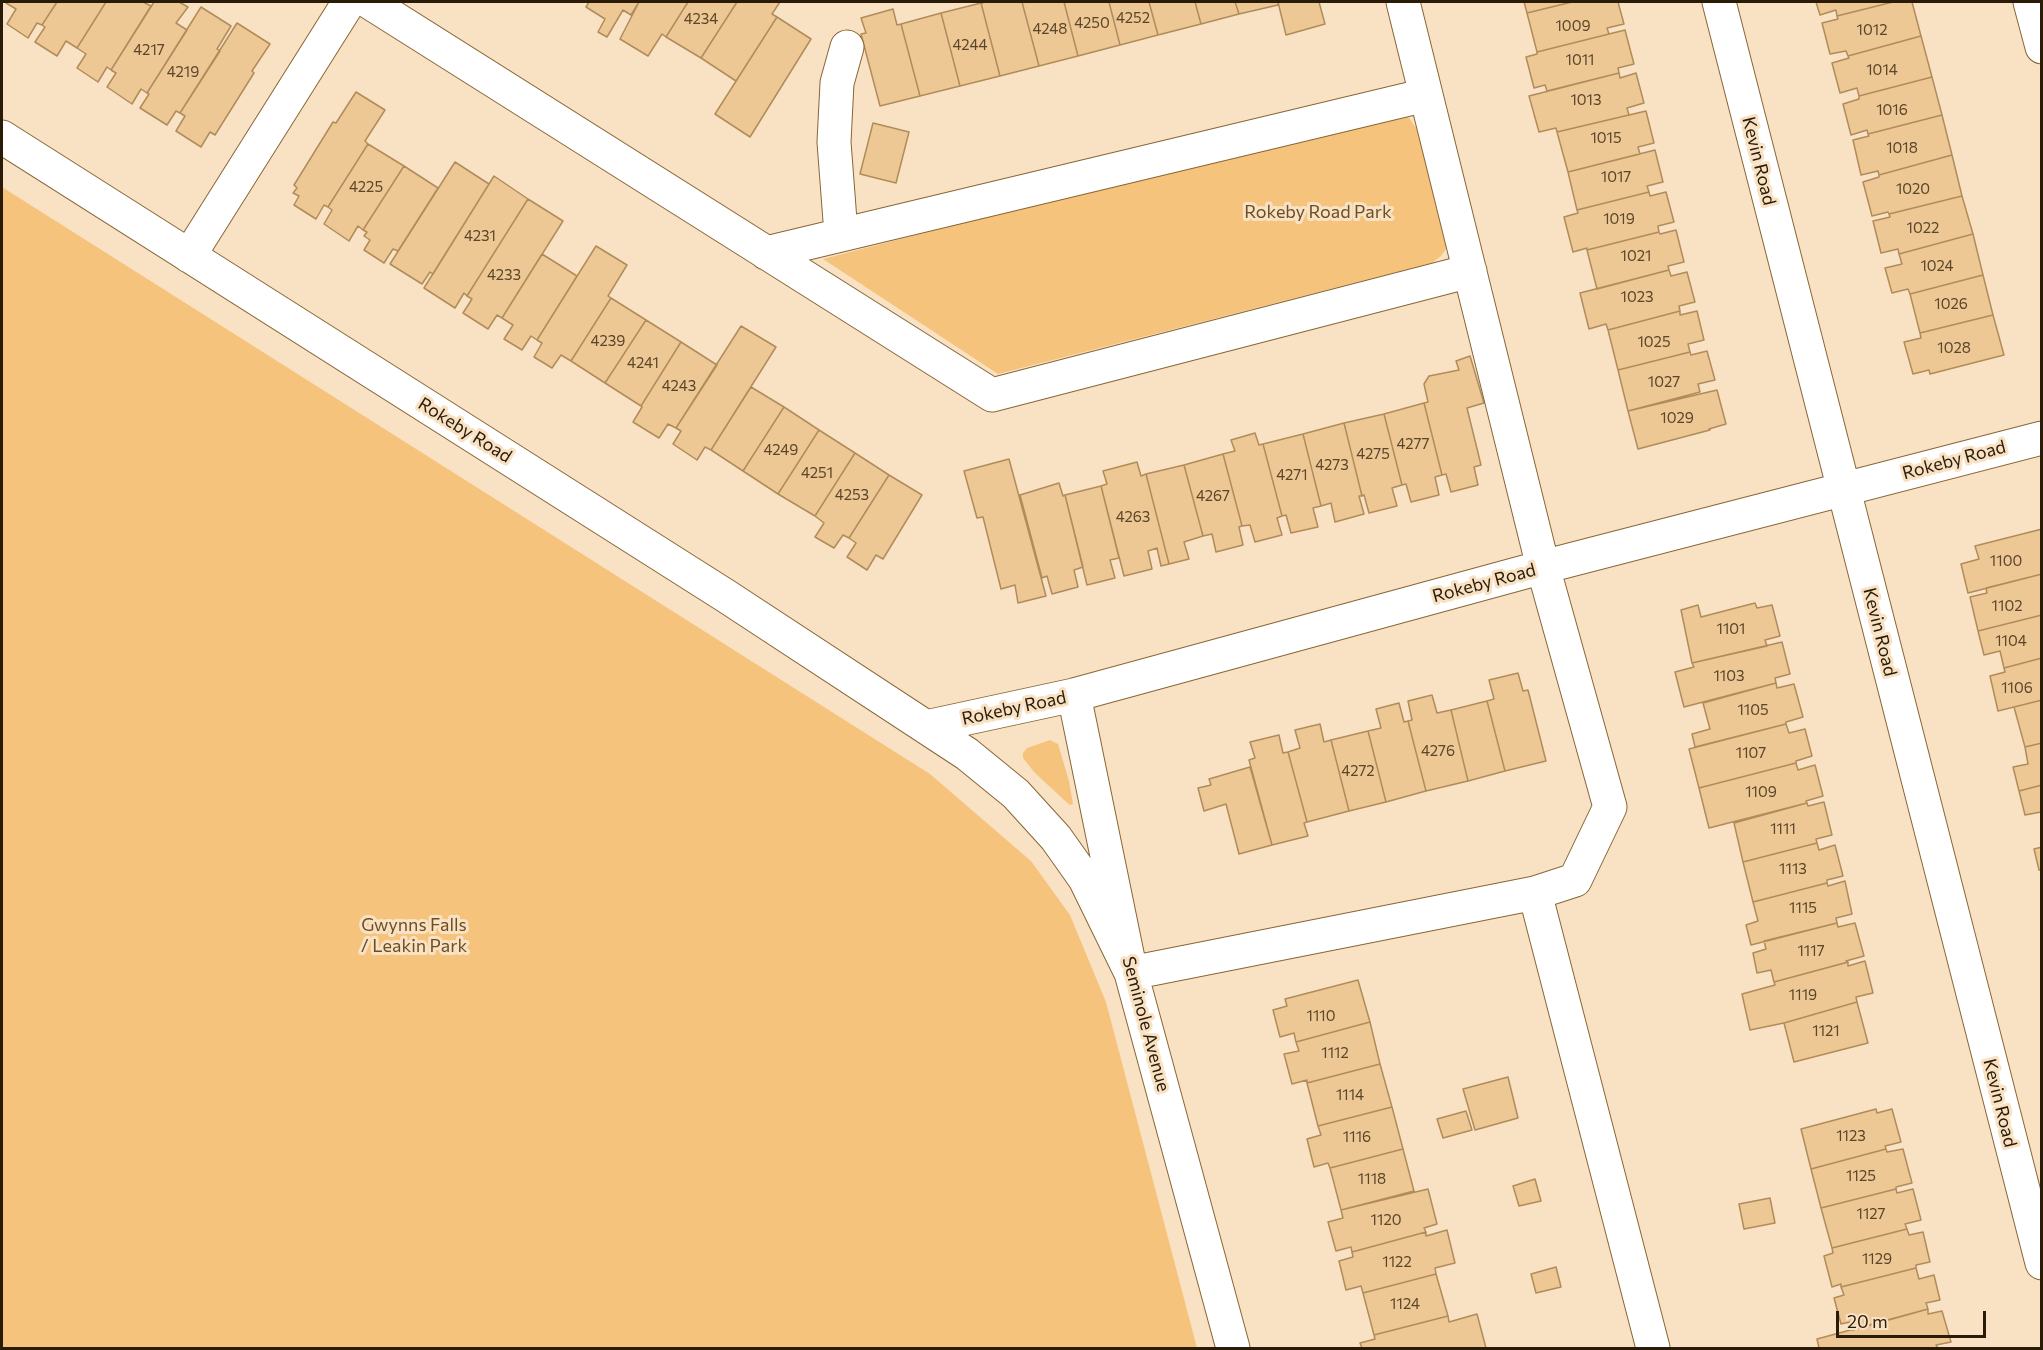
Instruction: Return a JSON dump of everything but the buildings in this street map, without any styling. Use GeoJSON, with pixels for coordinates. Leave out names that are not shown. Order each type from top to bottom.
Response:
{"type":"FeatureCollection","features":[{"type":"Feature","properties":{"kind":"street"},"geometry":{"type":"LineString","coordinates":[[189,256],[349,2]]}},
{"type":"Feature","properties":{"kind":"street"},"geometry":{"type":"LineString","coordinates":[[369,2],[992,395],[1470,271]]}},
{"type":"Feature","properties":{"kind":"street"},"geometry":{"type":"LineString","coordinates":[[1131,973],[1535,893],[1575,880],[1610,807],[1543,567],[1403,2]]}},
{"type":"Feature","properties":{"kind":"street","name":"Kevin Road"},"geometry":{"type":"LineString","coordinates":[[1719,2],[2042,1263]]}},
{"type":"Feature","properties":{"kind":"street"},"geometry":{"type":"LineString","coordinates":[[2030,2],[2042,47]]}},
{"type":"Feature","properties":{"kind":"street"},"geometry":{"type":"LineString","coordinates":[[841,234],[834,142],[837,83],[847,47]]}},
{"type":"Feature","properties":{"kind":"street"},"geometry":{"type":"LineString","coordinates":[[766,253],[1426,95]]}},
{"type":"Feature","properties":{"kind":"street","name":"Rokeby Road"},"geometry":{"type":"LineString","coordinates":[[2,136],[726,596],[967,754],[1016,795],[1056,838],[1085,879],[1131,973]]}},
{"type":"Feature","properties":{"kind":"street","name":"Rokeby Road"},"geometry":{"type":"LineString","coordinates":[[926,727],[1074,695],[1543,567],[2042,438]]}},
{"type":"Feature","properties":{"kind":"street","name":"Seminole Avenue"},"geometry":{"type":"LineString","coordinates":[[1074,695],[1131,973],[1233,1348]]}},
{"type":"Feature","properties":{"kind":"street"},"geometry":{"type":"LineString","coordinates":[[1535,893],[1653,1348]]}},
{"type":"Feature","properties":{"kind":"green space","name":"Rokeby Road Park"},"geometry":{"type":"Polygon","coordinates":[[[1398,111],[1409,118],[1417,129],[1446,240],[1446,249],[1432,263],[998,374],[823,259],[1398,111]]]}},
{"type":"Feature","properties":{"kind":"green space","name":"Gwynns Falls / Leakin Park"},"geometry":{"type":"Polygon","coordinates":[[[2,187],[930,774],[1031,861],[1070,915],[1106,1002],[1197,1348],[2,1348],[2,187]]]}},
{"type":"Feature","properties":{"kind":"green space"},"geometry":{"type":"Polygon","coordinates":[[[1050,740],[1058,744],[1069,781],[1073,804],[1070,805],[1034,772],[1023,758],[1023,753],[1027,748],[1050,740]]]}}]}
